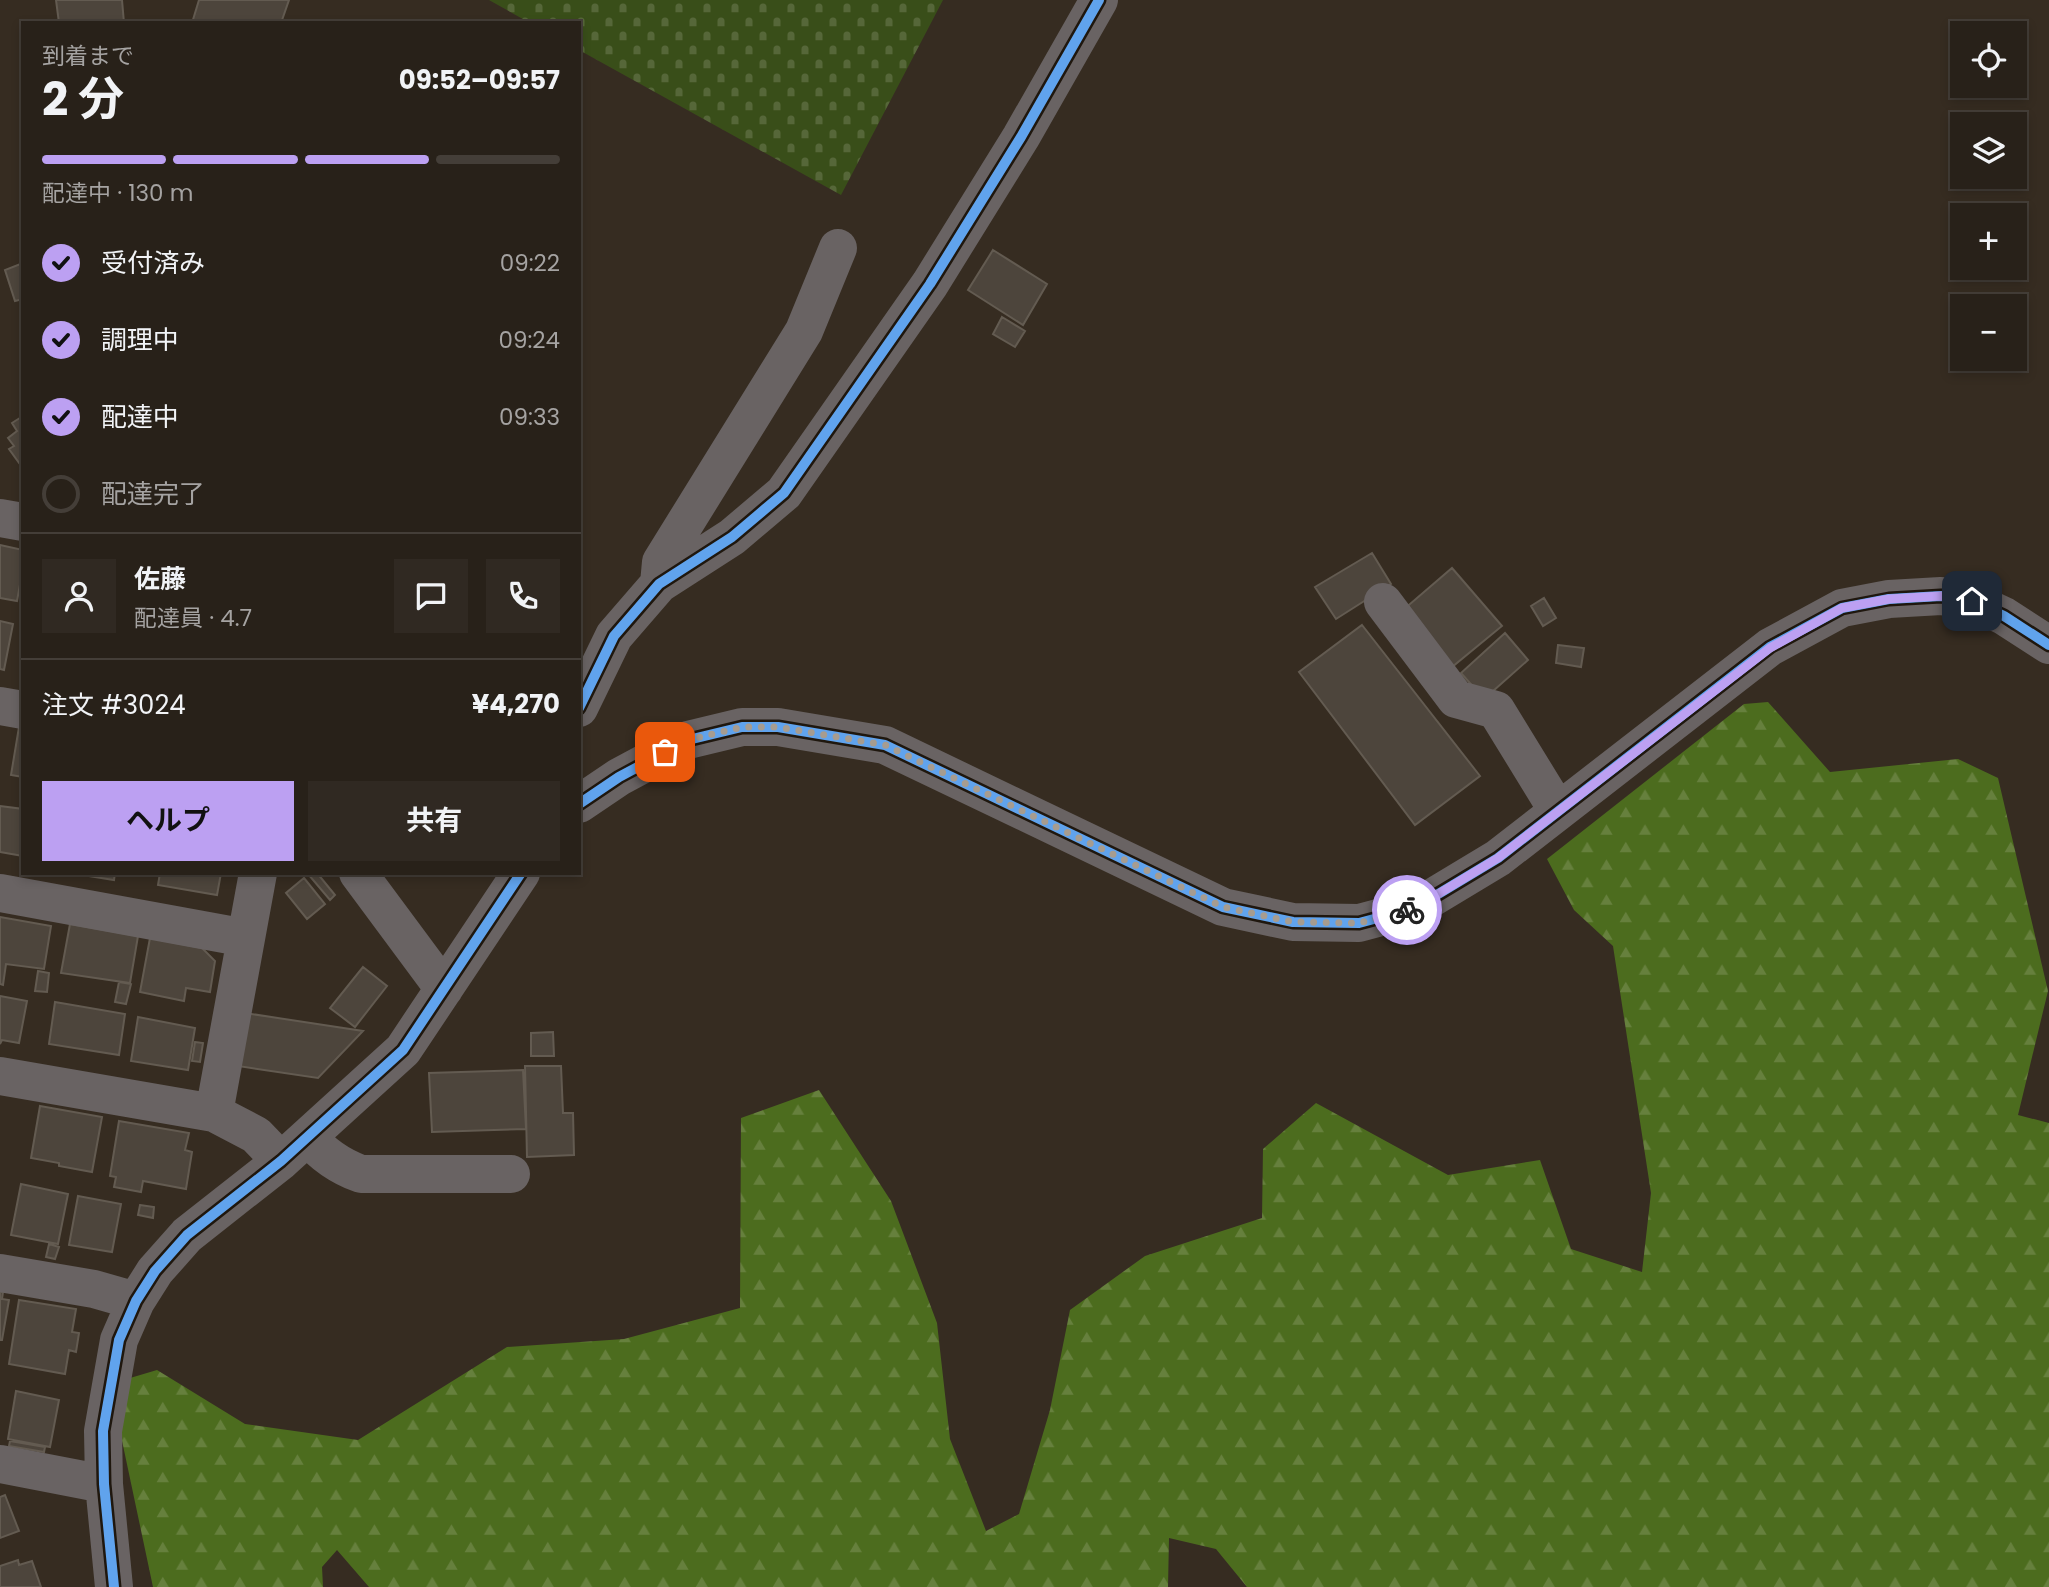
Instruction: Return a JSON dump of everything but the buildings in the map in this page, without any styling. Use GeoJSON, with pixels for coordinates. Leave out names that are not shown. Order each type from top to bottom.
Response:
{"type":"FeatureCollection","features":[{"type":"Feature","properties":{"kind":"street"},"geometry":{"type":"LineString","coordinates":[[581,704],[614,636],[659,583],[732,537],[783,493],[930,284],[1021,137],[1100,0]]}},
{"type":"Feature","properties":{"kind":"street"},"geometry":{"type":"LineString","coordinates":[[659,583],[661,562],[804,331],[838,248]]}},
{"type":"Feature","properties":{"kind":"street"},"geometry":{"type":"LineString","coordinates":[[0,518],[21,522]]}},
{"type":"Feature","properties":{"kind":"street"},"geometry":{"type":"LineString","coordinates":[[581,803],[619,777],[688,740],[742,727],[778,727],[885,745],[1223,907],[1293,922],[1359,923],[1415,908],[1498,858],[1770,648],[1842,608],[1889,599],[1941,596],[1972,601],[2004,616],[2049,645]]}},
{"type":"Feature","properties":{"kind":"street"},"geometry":{"type":"LineString","coordinates":[[1383,602],[1456,699],[1496,710],[1559,811]]}},
{"type":"Feature","properties":{"kind":"street"},"geometry":{"type":"LineString","coordinates":[[0,706],[21,710]]}},
{"type":"Feature","properties":{"kind":"street"},"geometry":{"type":"LineString","coordinates":[[214,1113],[258,875]]}},
{"type":"Feature","properties":{"kind":"street"},"geometry":{"type":"LineString","coordinates":[[360,875],[444,989]]}},
{"type":"Feature","properties":{"kind":"street"},"geometry":{"type":"LineString","coordinates":[[114,1587],[104,1484],[103,1431],[120,1340],[136,1300],[155,1270],[187,1235],[295,1149],[403,1050],[520,875]]}},
{"type":"Feature","properties":{"kind":"street"},"geometry":{"type":"LineString","coordinates":[[0,894],[246,939]]}},
{"type":"Feature","properties":{"kind":"street"},"geometry":{"type":"LineString","coordinates":[[0,1076],[214,1113],[256,1135],[295,1149],[321,1152],[344,1168],[361,1174],[511,1174]]}},
{"type":"Feature","properties":{"kind":"street"},"geometry":{"type":"LineString","coordinates":[[0,1273],[94,1289],[136,1300]]}},
{"type":"Feature","properties":{"kind":"street"},"geometry":{"type":"LineString","coordinates":[[0,1464],[104,1484]]}},
{"type":"Feature","properties":{"kind":"green space"},"geometry":{"type":"Polygon","coordinates":[[[489,0],[943,0],[841,195],[581,51],[581,21],[526,21],[489,0]]]}},
{"type":"Feature","properties":{"kind":"green space"},"geometry":{"type":"Polygon","coordinates":[[[1768,702],[1830,772],[1958,759],[1998,778],[2048,991],[2018,1115],[2049,1123],[2049,1587],[1247,1587],[1216,1549],[1169,1538],[1168,1587],[369,1587],[337,1550],[322,1567],[323,1587],[153,1587],[110,1384],[157,1370],[245,1424],[358,1440],[507,1347],[624,1339],[740,1308],[741,1118],[819,1090],[891,1201],[937,1323],[950,1439],[986,1531],[1019,1514],[1050,1410],[1070,1310],[1145,1256],[1262,1218],[1263,1149],[1316,1103],[1448,1175],[1540,1160],[1571,1249],[1642,1272],[1651,1193],[1613,946],[1574,910],[1547,859],[1744,704],[1768,702]]]}},
{"type":"Feature","properties":{"kind":"cycle path"},"geometry":{"type":"LineString","coordinates":[[581,704],[614,636],[659,584],[732,537],[784,493],[930,284],[1021,137],[1099,0]]}},
{"type":"Feature","properties":{"kind":"cycle path"},"geometry":{"type":"LineString","coordinates":[[581,803],[619,777],[688,740],[742,727],[778,727],[885,745],[1223,907],[1293,922],[1359,923],[1415,908],[1498,858],[1770,647],[1842,608],[1889,599],[1941,596],[1972,601],[2004,616],[2049,645]]}},
{"type":"Feature","properties":{"kind":"cycle path"},"geometry":{"type":"LineString","coordinates":[[114,1587],[104,1484],[103,1431],[119,1340],[136,1301],[155,1271],[187,1235],[281,1161],[403,1050],[520,875]]}},
{"type":"Feature","properties":{"kind":"way so far"},"geometry":{"type":"LineString","coordinates":[[665,752],[688,740],[742,727],[778,727],[885,745],[1223,907],[1293,922],[1359,923],[1407,910]]}},
{"type":"Feature","properties":{"kind":"route"},"geometry":{"type":"LineString","coordinates":[[1407,910],[1415,908],[1498,858],[1770,648],[1842,608],[1889,599],[1941,596],[1972,601]]}}]}
